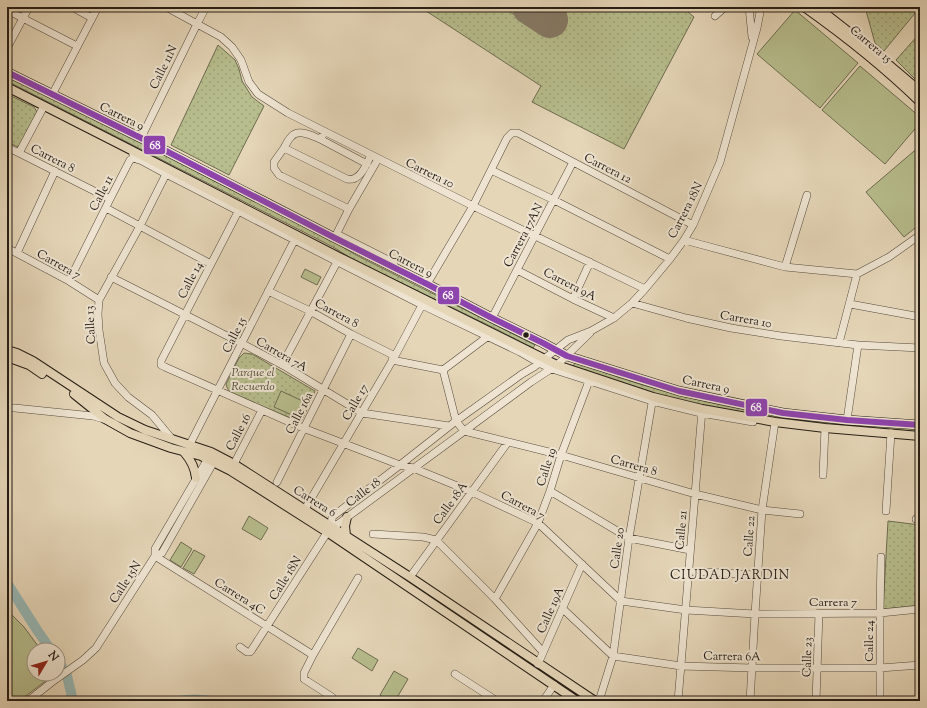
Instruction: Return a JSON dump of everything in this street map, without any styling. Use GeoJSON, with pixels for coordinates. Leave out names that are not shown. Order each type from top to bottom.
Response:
{"type":"FeatureCollection","features":[{"type":"Feature","properties":{"kind":"main road","name":"Carrera 15"},"geometry":{"type":"LineString","coordinates":[[804,7],[844,36],[878,65],[919,96]]}},
{"type":"Feature","properties":{"kind":"main road","name":"Carrera 15"},"geometry":{"type":"LineString","coordinates":[[817,7],[868,47],[919,96]]}},
{"type":"Feature","properties":{"kind":"main road","name":"Carrera 9"},"geometry":{"type":"LineString","coordinates":[[7,72],[336,236],[567,356],[678,391],[783,413],[847,420],[920,425]]}},
{"type":"Feature","properties":{"kind":"main road","name":"Carrera 9"},"geometry":{"type":"LineString","coordinates":[[7,87],[128,148],[239,209],[268,220],[296,237],[339,257],[554,367],[652,399],[702,411],[775,424],[825,430],[920,437]]}},
{"type":"Feature","properties":{"kind":"main road"},"geometry":{"type":"LineString","coordinates":[[254,219],[268,220]]}},
{"type":"Feature","properties":{"kind":"main road","name":"Carrera 6"},"geometry":{"type":"LineString","coordinates":[[7,350],[33,361],[118,417],[145,430],[190,444],[213,457],[231,472],[329,529],[577,701]]}},
{"type":"Feature","properties":{"kind":"main road","name":"Carrera 6"},"geometry":{"type":"LineString","coordinates":[[7,357],[29,365],[79,397],[105,419],[130,433],[184,452],[213,457],[234,464],[305,509],[329,529],[346,536],[410,577],[595,701]]}},
{"type":"Feature","properties":{"kind":"main road"},"geometry":{"type":"LineString","coordinates":[[184,452],[192,462],[196,478]]}},
{"type":"Feature","properties":{"kind":"main road"},"geometry":{"type":"LineString","coordinates":[[346,536],[344,526],[347,517]]}},
{"type":"Feature","properties":{"kind":"street"},"geometry":{"type":"LineString","coordinates":[[7,48],[29,7]]}},
{"type":"Feature","properties":{"kind":"street"},"geometry":{"type":"LineString","coordinates":[[72,7],[92,18]]}},
{"type":"Feature","properties":{"kind":"street"},"geometry":{"type":"LineString","coordinates":[[52,95],[98,7]]}},
{"type":"Feature","properties":{"kind":"street","name":"Carrera 10"},"geometry":{"type":"LineString","coordinates":[[166,7],[221,37],[232,47],[241,60],[249,82],[258,94],[288,113],[473,206],[645,289]]}},
{"type":"Feature","properties":{"kind":"street","name":"Calle 11N"},"geometry":{"type":"LineString","coordinates":[[141,138],[206,7]]}},
{"type":"Feature","properties":{"kind":"street"},"geometry":{"type":"LineString","coordinates":[[715,16],[726,7]]}},
{"type":"Feature","properties":{"kind":"street","name":"Carrera 18N"},"geometry":{"type":"LineString","coordinates":[[749,7],[753,43]]}},
{"type":"Feature","properties":{"kind":"street","name":"Carrera 18N"},"geometry":{"type":"LineString","coordinates":[[568,340],[591,331],[614,318],[632,303],[670,259],[693,225],[720,162],[753,43],[761,7]]}},
{"type":"Feature","properties":{"kind":"street"},"geometry":{"type":"LineString","coordinates":[[7,10],[77,46]]}},
{"type":"Feature","properties":{"kind":"street"},"geometry":{"type":"LineString","coordinates":[[19,153],[44,106]]}},
{"type":"Feature","properties":{"kind":"street"},"geometry":{"type":"LineString","coordinates":[[349,209],[279,175],[274,168],[274,162],[290,138],[294,134],[301,132],[320,139],[366,164]]}},
{"type":"Feature","properties":{"kind":"street"},"geometry":{"type":"LineString","coordinates":[[320,139],[325,132]]}},
{"type":"Feature","properties":{"kind":"street","name":"Carrera 12"},"geometry":{"type":"LineString","coordinates":[[491,170],[507,138],[512,133],[518,133],[693,225]]}},
{"type":"Feature","properties":{"kind":"street","name":"Carrera 8"},"geometry":{"type":"LineString","coordinates":[[7,147],[110,199]]}},
{"type":"Feature","properties":{"kind":"street"},"geometry":{"type":"LineString","coordinates":[[128,148],[150,166],[239,209],[254,219],[296,237],[337,262],[422,305],[487,337],[541,361]]}},
{"type":"Feature","properties":{"kind":"street"},"geometry":{"type":"LineString","coordinates":[[284,148],[351,180],[356,178],[361,173],[371,155]]}},
{"type":"Feature","properties":{"kind":"street","name":"Calle 11"},"geometry":{"type":"LineString","coordinates":[[69,281],[132,158],[150,166]]}},
{"type":"Feature","properties":{"kind":"street"},"geometry":{"type":"LineString","coordinates":[[336,236],[349,209],[378,159]]}},
{"type":"Feature","properties":{"kind":"street","name":"Carrera 17AN"},"geometry":{"type":"LineString","coordinates":[[493,317],[573,162]]}},
{"type":"Feature","properties":{"kind":"street"},"geometry":{"type":"LineString","coordinates":[[428,283],[473,206],[491,170],[670,259]]}},
{"type":"Feature","properties":{"kind":"street"},"geometry":{"type":"LineString","coordinates":[[17,253],[55,171]]}},
{"type":"Feature","properties":{"kind":"street","name":"Calle 13"},"geometry":{"type":"LineString","coordinates":[[166,174],[140,226],[99,300],[98,330],[104,363],[115,383],[128,397],[152,415],[172,439]]}},
{"type":"Feature","properties":{"kind":"street"},"geometry":{"type":"LineString","coordinates":[[785,267],[807,194]]}},
{"type":"Feature","properties":{"kind":"street"},"geometry":{"type":"LineString","coordinates":[[106,208],[211,264]]}},
{"type":"Feature","properties":{"kind":"street","name":"Calle 14"},"geometry":{"type":"LineString","coordinates":[[161,365],[161,360],[239,209]]}},
{"type":"Feature","properties":{"kind":"street"},"geometry":{"type":"LineString","coordinates":[[684,240],[785,267],[858,274],[889,257],[920,235]]}},
{"type":"Feature","properties":{"kind":"street","name":"Calle 15"},"geometry":{"type":"LineString","coordinates":[[190,444],[296,237]]}},
{"type":"Feature","properties":{"kind":"street","name":"Carrera 7"},"geometry":{"type":"LineString","coordinates":[[7,248],[69,281],[99,300]]}},
{"type":"Feature","properties":{"kind":"street"},"geometry":{"type":"LineString","coordinates":[[282,365],[337,262]]}},
{"type":"Feature","properties":{"kind":"street"},"geometry":{"type":"LineString","coordinates":[[573,299],[590,262]]}},
{"type":"Feature","properties":{"kind":"street","name":"Carrera 9A"},"geometry":{"type":"LineString","coordinates":[[517,270],[614,318]]}},
{"type":"Feature","properties":{"kind":"street"},"geometry":{"type":"LineString","coordinates":[[839,343],[858,274]]}},
{"type":"Feature","properties":{"kind":"street","name":"Carrera 7A"},"geometry":{"type":"LineString","coordinates":[[111,277],[282,365],[362,413],[449,426]]}},
{"type":"Feature","properties":{"kind":"street","name":"Carrera 8"},"geometry":{"type":"LineString","coordinates":[[268,291],[310,311],[394,358],[443,370]]}},
{"type":"Feature","properties":{"kind":"street","name":"Carrera 10"},"geometry":{"type":"LineString","coordinates":[[632,303],[686,318],[731,328],[782,336],[858,345],[920,348]]}},
{"type":"Feature","properties":{"kind":"street"},"geometry":{"type":"LineString","coordinates":[[850,304],[915,316]]}},
{"type":"Feature","properties":{"kind":"street","name":"Calle 17"},"geometry":{"type":"LineString","coordinates":[[305,509],[394,358],[422,305]]}},
{"type":"Feature","properties":{"kind":"street","name":"Calle 18"},"geometry":{"type":"LineString","coordinates":[[329,529],[338,524],[531,382],[554,367],[591,331]]}},
{"type":"Feature","properties":{"kind":"street","name":"Calle 16a"},"geometry":{"type":"LineString","coordinates":[[276,482],[351,334]]}},
{"type":"Feature","properties":{"kind":"street"},"geometry":{"type":"LineString","coordinates":[[464,431],[456,421],[443,370],[487,337]]}},
{"type":"Feature","properties":{"kind":"street","name":"Calle 18"},"geometry":{"type":"LineString","coordinates":[[329,529],[332,517],[449,426],[541,361],[568,340]]}},
{"type":"Feature","properties":{"kind":"street"},"geometry":{"type":"LineString","coordinates":[[847,420],[858,345]]}},
{"type":"Feature","properties":{"kind":"street"},"geometry":{"type":"LineString","coordinates":[[520,352],[526,361],[525,370],[522,374]]}},
{"type":"Feature","properties":{"kind":"street","name":"Carrera 7"},"geometry":{"type":"LineString","coordinates":[[161,365],[304,428],[400,465],[413,468],[472,492],[538,523],[621,601],[686,610],[755,614],[880,613],[920,609]]}},
{"type":"Feature","properties":{"kind":"street"},"geometry":{"type":"LineString","coordinates":[[554,367],[589,381],[652,399]]}},
{"type":"Feature","properties":{"kind":"street","name":"Calle 19"},"geometry":{"type":"LineString","coordinates":[[495,599],[538,523],[561,455],[589,381]]}},
{"type":"Feature","properties":{"kind":"street","name":"Calle 20"},"geometry":{"type":"LineString","coordinates":[[600,701],[613,656],[629,538],[652,399]]}},
{"type":"Feature","properties":{"kind":"street","name":"Carrera 6"},"geometry":{"type":"LineString","coordinates":[[7,408],[93,416],[105,419]]}},
{"type":"Feature","properties":{"kind":"street","name":"Calle 16"},"geometry":{"type":"LineString","coordinates":[[234,464],[262,410]]}},
{"type":"Feature","properties":{"kind":"street","name":"Calle 21"},"geometry":{"type":"LineString","coordinates":[[678,701],[702,411]]}},
{"type":"Feature","properties":{"kind":"street","name":"Calle 22"},"geometry":{"type":"LineString","coordinates":[[750,701],[762,510],[775,424]]}},
{"type":"Feature","properties":{"kind":"street"},"geometry":{"type":"LineString","coordinates":[[823,475],[825,430]]}},
{"type":"Feature","properties":{"kind":"street","name":"Carrera 8"},"geometry":{"type":"LineString","coordinates":[[464,431],[561,455],[695,494],[762,510],[800,514]]}},
{"type":"Feature","properties":{"kind":"street"},"geometry":{"type":"LineString","coordinates":[[886,511],[891,435]]}},
{"type":"Feature","properties":{"kind":"street","name":"Calle 18A"},"geometry":{"type":"LineString","coordinates":[[410,577],[508,442]]}},
{"type":"Feature","properties":{"kind":"street"},"geometry":{"type":"LineString","coordinates":[[155,556],[156,549],[196,478],[213,457]]}},
{"type":"Feature","properties":{"kind":"street","name":"Calle 15N"},"geometry":{"type":"LineString","coordinates":[[28,701],[83,660],[96,648],[155,556],[162,553],[213,457]]}},
{"type":"Feature","properties":{"kind":"street"},"geometry":{"type":"LineString","coordinates":[[550,491],[629,538],[690,550]]}},
{"type":"Feature","properties":{"kind":"street","name":"Calle 18N"},"geometry":{"type":"LineString","coordinates":[[240,647],[247,652],[250,652],[329,529]]}},
{"type":"Feature","properties":{"kind":"street"},"geometry":{"type":"LineString","coordinates":[[373,534],[422,537],[436,540],[495,599],[543,652]]}},
{"type":"Feature","properties":{"kind":"street","name":"Carrera 4C"},"geometry":{"type":"LineString","coordinates":[[155,556],[313,655]]}},
{"type":"Feature","properties":{"kind":"street","name":"Calle 24"},"geometry":{"type":"LineString","coordinates":[[880,701],[881,557]]}},
{"type":"Feature","properties":{"kind":"street","name":"Calle 19A"},"geometry":{"type":"LineString","coordinates":[[538,664],[582,564]]}},
{"type":"Feature","properties":{"kind":"street"},"geometry":{"type":"LineString","coordinates":[[689,571],[757,575]]}},
{"type":"Feature","properties":{"kind":"street"},"geometry":{"type":"LineString","coordinates":[[332,697],[304,679],[304,673],[358,578]]}},
{"type":"Feature","properties":{"kind":"street"},"geometry":{"type":"LineString","coordinates":[[563,609],[613,656]]}},
{"type":"Feature","properties":{"kind":"street","name":"Calle 23"},"geometry":{"type":"LineString","coordinates":[[816,701],[819,613]]}},
{"type":"Feature","properties":{"kind":"street","name":"Carrera 6A"},"geometry":{"type":"LineString","coordinates":[[613,656],[681,666],[752,668],[880,668],[920,665]]}},
{"type":"Feature","properties":{"kind":"street"},"geometry":{"type":"LineString","coordinates":[[455,674],[497,701]]}},
{"type":"Feature","properties":{"kind":"street"},"geometry":{"type":"LineString","coordinates":[[543,701],[554,685]]}},
{"type":"Feature","properties":{"kind":"green space"},"geometry":{"type":"Polygon","coordinates":[[[420,7],[502,7],[545,34],[563,7],[682,7],[694,17],[624,149],[532,102],[541,86],[420,7]]]}},
{"type":"Feature","properties":{"kind":"green space"},"geometry":{"type":"Polygon","coordinates":[[[865,7],[920,7],[884,51],[875,43],[865,7]]]}},
{"type":"Feature","properties":{"kind":"green space"},"geometry":{"type":"Polygon","coordinates":[[[795,10],[858,63],[820,108],[757,54],[795,10]]]}},
{"type":"Feature","properties":{"kind":"green space"},"geometry":{"type":"Polygon","coordinates":[[[920,33],[920,84],[896,60],[920,33]]]}},
{"type":"Feature","properties":{"kind":"green space"},"geometry":{"type":"Polygon","coordinates":[[[218,45],[235,60],[242,81],[252,97],[264,106],[229,175],[171,145],[218,45]]]}},
{"type":"Feature","properties":{"kind":"green space"},"geometry":{"type":"Polygon","coordinates":[[[860,66],[920,117],[920,123],[885,164],[822,110],[860,66]]]}},
{"type":"Feature","properties":{"kind":"green space"},"geometry":{"type":"Polygon","coordinates":[[[7,76],[535,345],[533,348],[354,260],[333,247],[7,81],[7,76]]]}},
{"type":"Feature","properties":{"kind":"green space"},"geometry":{"type":"Polygon","coordinates":[[[7,94],[34,107],[37,112],[19,147],[7,142],[7,94]]]}},
{"type":"Feature","properties":{"kind":"green space"},"geometry":{"type":"Polygon","coordinates":[[[920,146],[920,224],[904,237],[866,192],[920,146]]]}},
{"type":"Feature","properties":{"kind":"green space"},"geometry":{"type":"Polygon","coordinates":[[[305,269],[321,277],[317,285],[301,277],[305,269]]]}},
{"type":"Feature","properties":{"kind":"green space","name":"Parque el Recuerdo"},"geometry":{"type":"Polygon","coordinates":[[[244,353],[252,354],[315,391],[301,421],[233,394],[228,390],[226,384],[239,358],[244,353]]]}},
{"type":"Feature","properties":{"kind":"green space"},"geometry":{"type":"Polygon","coordinates":[[[575,362],[649,387],[734,408],[779,416],[920,427],[920,432],[805,422],[720,409],[692,403],[618,382],[573,367],[575,362]]]}},
{"type":"Feature","properties":{"kind":"green space"},"geometry":{"type":"Polygon","coordinates":[[[281,391],[307,403],[301,419],[274,407],[281,391]]]}},
{"type":"Feature","properties":{"kind":"green space"},"geometry":{"type":"Polygon","coordinates":[[[249,516],[268,528],[261,540],[242,529],[249,516]]]}},
{"type":"Feature","properties":{"kind":"green space"},"geometry":{"type":"Polygon","coordinates":[[[888,521],[920,525],[920,594],[918,602],[913,606],[883,609],[888,521]]]}},
{"type":"Feature","properties":{"kind":"green space"},"geometry":{"type":"Polygon","coordinates":[[[181,542],[192,549],[181,567],[170,560],[181,542]]]}},
{"type":"Feature","properties":{"kind":"green space"},"geometry":{"type":"Polygon","coordinates":[[[194,550],[205,556],[194,574],[183,568],[194,550]]]}},
{"type":"Feature","properties":{"kind":"green space"},"geometry":{"type":"Polygon","coordinates":[[[7,610],[24,627],[35,642],[26,642],[26,682],[44,682],[19,701],[7,701],[7,610]]]}},
{"type":"Feature","properties":{"kind":"green space"},"geometry":{"type":"Polygon","coordinates":[[[358,648],[378,660],[372,671],[352,658],[358,648]]]}},
{"type":"Feature","properties":{"kind":"green space"},"geometry":{"type":"Polygon","coordinates":[[[394,671],[408,679],[395,701],[390,701],[380,695],[394,671]]]}},
{"type":"Feature","properties":{"kind":"waterway"},"geometry":{"type":"LineString","coordinates":[[7,585],[45,642]]}},
{"type":"Feature","properties":{"kind":"waterway"},"geometry":{"type":"LineString","coordinates":[[66,674],[73,701]]}},
{"type":"Feature","properties":{"kind":"waterway"},"geometry":{"type":"LineString","coordinates":[[178,701],[211,701]]}},
{"type":"Feature","properties":{"kind":"runway"},"geometry":{"type":"LineString","coordinates":[[530,7],[550,20]]}},
{"type":"Feature","properties":{"kind":"transit line","name":"68"},"geometry":{"type":"LineString","coordinates":[[7,72],[141,138],[567,356],[679,391],[783,413],[847,420],[920,425]]}},
{"type":"Feature","properties":{"kind":"district","name":"CIUDAD JARDIN"},"geometry":{"type":"Point","coordinates":[730,574]}}]}
